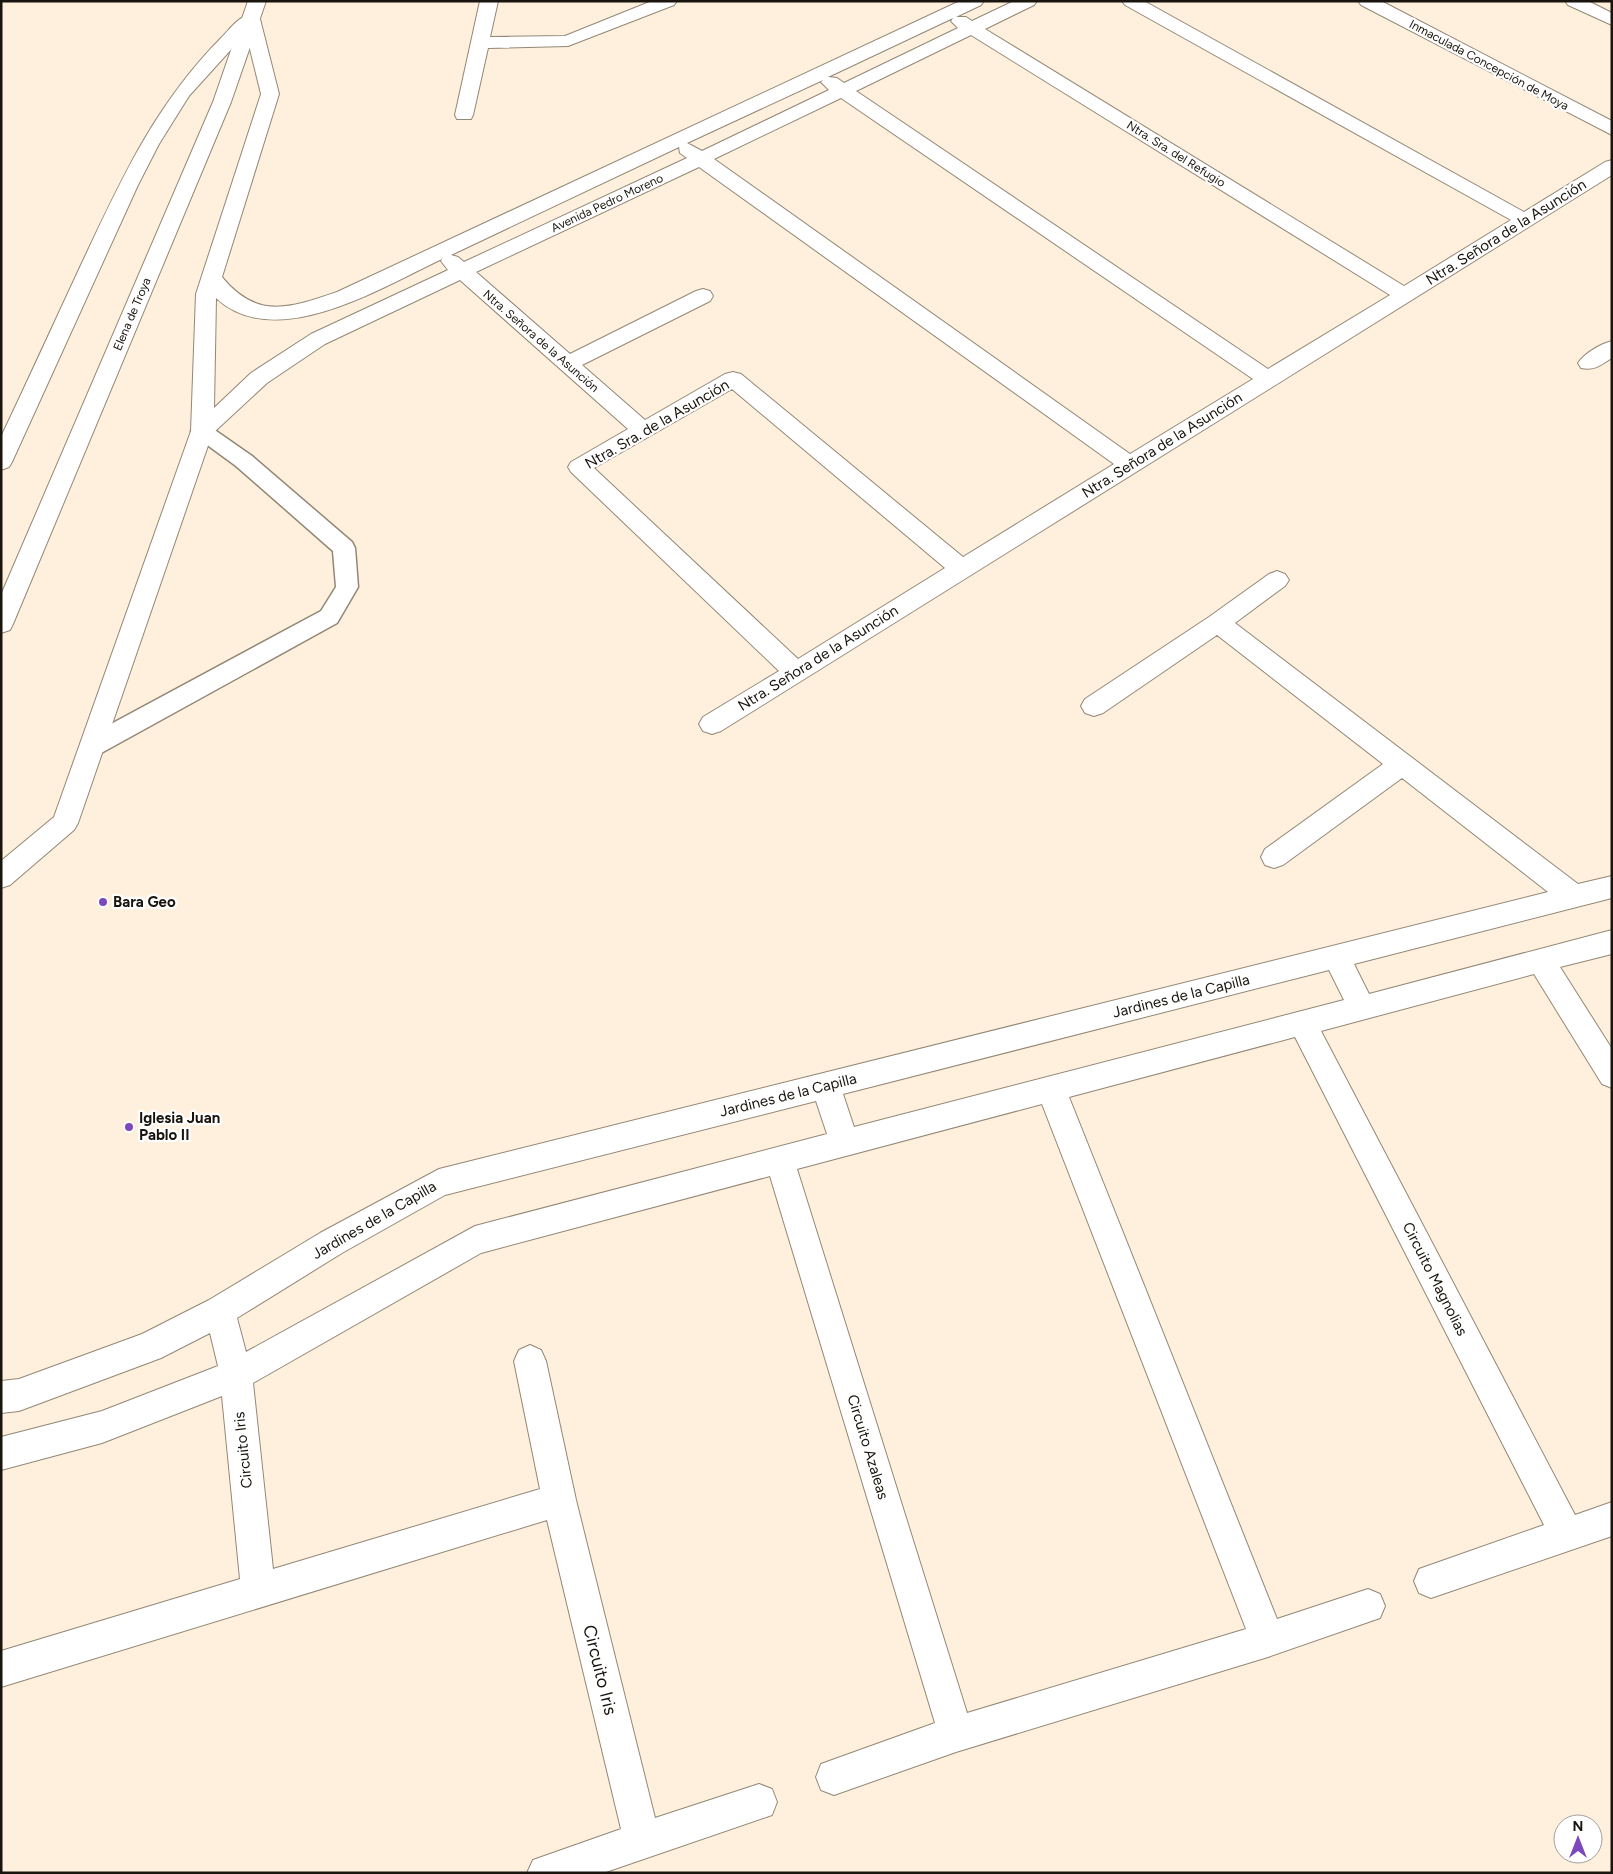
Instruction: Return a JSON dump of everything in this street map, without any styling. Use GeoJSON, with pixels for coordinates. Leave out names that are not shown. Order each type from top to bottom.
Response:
{"type":"FeatureCollection","features":[{"type":"Feature","properties":{"kind":"street"},"geometry":{"type":"LineString","coordinates":[[464,115],[489,1]]}},
{"type":"Feature","properties":{"kind":"street"},"geometry":{"type":"LineString","coordinates":[[480,44],[568,41],[668,1]]}},
{"type":"Feature","properties":{"kind":"street","name":"Avenida Pedro Moreno"},"geometry":{"type":"LineString","coordinates":[[211,278],[226,298],[242,308],[264,313],[287,314],[306,311],[344,297],[975,1]]}},
{"type":"Feature","properties":{"kind":"street","name":"Avenida Pedro Moreno"},"geometry":{"type":"LineString","coordinates":[[202,431],[259,378],[318,339],[700,159],[1028,1]]}},
{"type":"Feature","properties":{"kind":"street"},"geometry":{"type":"LineString","coordinates":[[1132,1],[1525,220]]}},
{"type":"Feature","properties":{"kind":"street","name":"Inmaculada Concepción de Moya"},"geometry":{"type":"LineString","coordinates":[[1367,1],[1612,130]]}},
{"type":"Feature","properties":{"kind":"street"},"geometry":{"type":"LineString","coordinates":[[1574,1],[1612,20]]}},
{"type":"Feature","properties":{"kind":"street"},"geometry":{"type":"LineString","coordinates":[[1,877],[65,823],[94,745],[202,431],[206,294],[270,94],[254,10]]}},
{"type":"Feature","properties":{"kind":"street"},"geometry":{"type":"LineString","coordinates":[[1,462],[141,160],[173,106],[216,51],[254,10]]}},
{"type":"Feature","properties":{"kind":"street","name":"Elena de Troya"},"geometry":{"type":"LineString","coordinates":[[1,624],[222,102],[254,10]]}},
{"type":"Feature","properties":{"kind":"street","name":"Ntra. Sra. del Refugio"},"geometry":{"type":"LineString","coordinates":[[948,13],[1405,295]]}},
{"type":"Feature","properties":{"kind":"street"},"geometry":{"type":"LineString","coordinates":[[818,74],[1268,379]]}},
{"type":"Feature","properties":{"kind":"street"},"geometry":{"type":"LineString","coordinates":[[676,141],[1130,465]]}},
{"type":"Feature","properties":{"kind":"street","name":"Ntra. Señora de la Asunción"},"geometry":{"type":"LineString","coordinates":[[712,724],[1612,166]]}},
{"type":"Feature","properties":{"kind":"street","name":"Ntra. Señora de la Asunción"},"geometry":{"type":"LineString","coordinates":[[440,252],[643,430]]}},
{"type":"Feature","properties":{"kind":"street"},"geometry":{"type":"LineString","coordinates":[[567,364],[703,296]]}},
{"type":"Feature","properties":{"kind":"street"},"geometry":{"type":"LineString","coordinates":[[1589,363],[1612,348]]}},
{"type":"Feature","properties":{"kind":"street","name":"Ntra. Sra. de la Asunción"},"geometry":{"type":"LineString","coordinates":[[796,672],[579,467],[733,379],[962,569]]}},
{"type":"Feature","properties":{"kind":"street"},"geometry":{"type":"LineString","coordinates":[[1094,706],[1218,623],[1276,580]]}},
{"type":"Feature","properties":{"kind":"street"},"geometry":{"type":"LineString","coordinates":[[1218,623],[1575,896]]}},
{"type":"Feature","properties":{"kind":"street"},"geometry":{"type":"LineString","coordinates":[[1274,857],[1402,764]]}},
{"type":"Feature","properties":{"kind":"street","name":"Jardines de la Capilla"},"geometry":{"type":"LineString","coordinates":[[1,1397],[19,1395],[150,1347],[220,1311],[331,1244],[440,1183],[1612,887]]}},
{"type":"Feature","properties":{"kind":"street"},"geometry":{"type":"LineString","coordinates":[[1,1454],[102,1427],[236,1375],[475,1240],[1612,942]]}},
{"type":"Feature","properties":{"kind":"street"},"geometry":{"type":"LineString","coordinates":[[1336,957],[1362,1008]]}},
{"type":"Feature","properties":{"kind":"street"},"geometry":{"type":"LineString","coordinates":[[1541,961],[1612,1075]]}},
{"type":"Feature","properties":{"kind":"street","name":"Circuito Magnolias"},"geometry":{"type":"LineString","coordinates":[[1303,1024],[1568,1534]]}},
{"type":"Feature","properties":{"kind":"street"},"geometry":{"type":"LineString","coordinates":[[825,1085],[845,1143]]}},
{"type":"Feature","properties":{"kind":"street"},"geometry":{"type":"LineString","coordinates":[[1051,1090],[1268,1640]]}},
{"type":"Feature","properties":{"kind":"street","name":"Circuito Azaleas"},"geometry":{"type":"LineString","coordinates":[[780,1161],[956,1734]]}},
{"type":"Feature","properties":{"kind":"street","name":"Circuito Iris"},"geometry":{"type":"LineString","coordinates":[[220,1311],[236,1375],[258,1590]]}},
{"type":"Feature","properties":{"kind":"street","name":"Circuito Iris"},"geometry":{"type":"LineString","coordinates":[[530,1361],[559,1500],[642,1840]]}},
{"type":"Feature","properties":{"kind":"street"},"geometry":{"type":"LineString","coordinates":[[1,1668],[559,1500]]}},
{"type":"Feature","properties":{"kind":"street"},"geometry":{"type":"LineString","coordinates":[[1431,1581],[1612,1519]]}},
{"type":"Feature","properties":{"kind":"street"},"geometry":{"type":"LineString","coordinates":[[834,1777],[956,1734],[1268,1640],[1368,1606]]}},
{"type":"Feature","properties":{"kind":"street"},"geometry":{"type":"LineString","coordinates":[[546,1873],[759,1802]]}},
{"type":"Feature","properties":{"kind":"lane"},"geometry":{"type":"LineString","coordinates":[[94,745],[328,617],[347,587],[344,548],[244,461],[202,431]]}},
{"type":"Feature","properties":{"kind":"place","name":"Bara Geo"},"geometry":{"type":"Point","coordinates":[103,902]}},
{"type":"Feature","properties":{"kind":"place","name":"Iglesia Juan Pablo II"},"geometry":{"type":"Point","coordinates":[129,1127]}}]}
